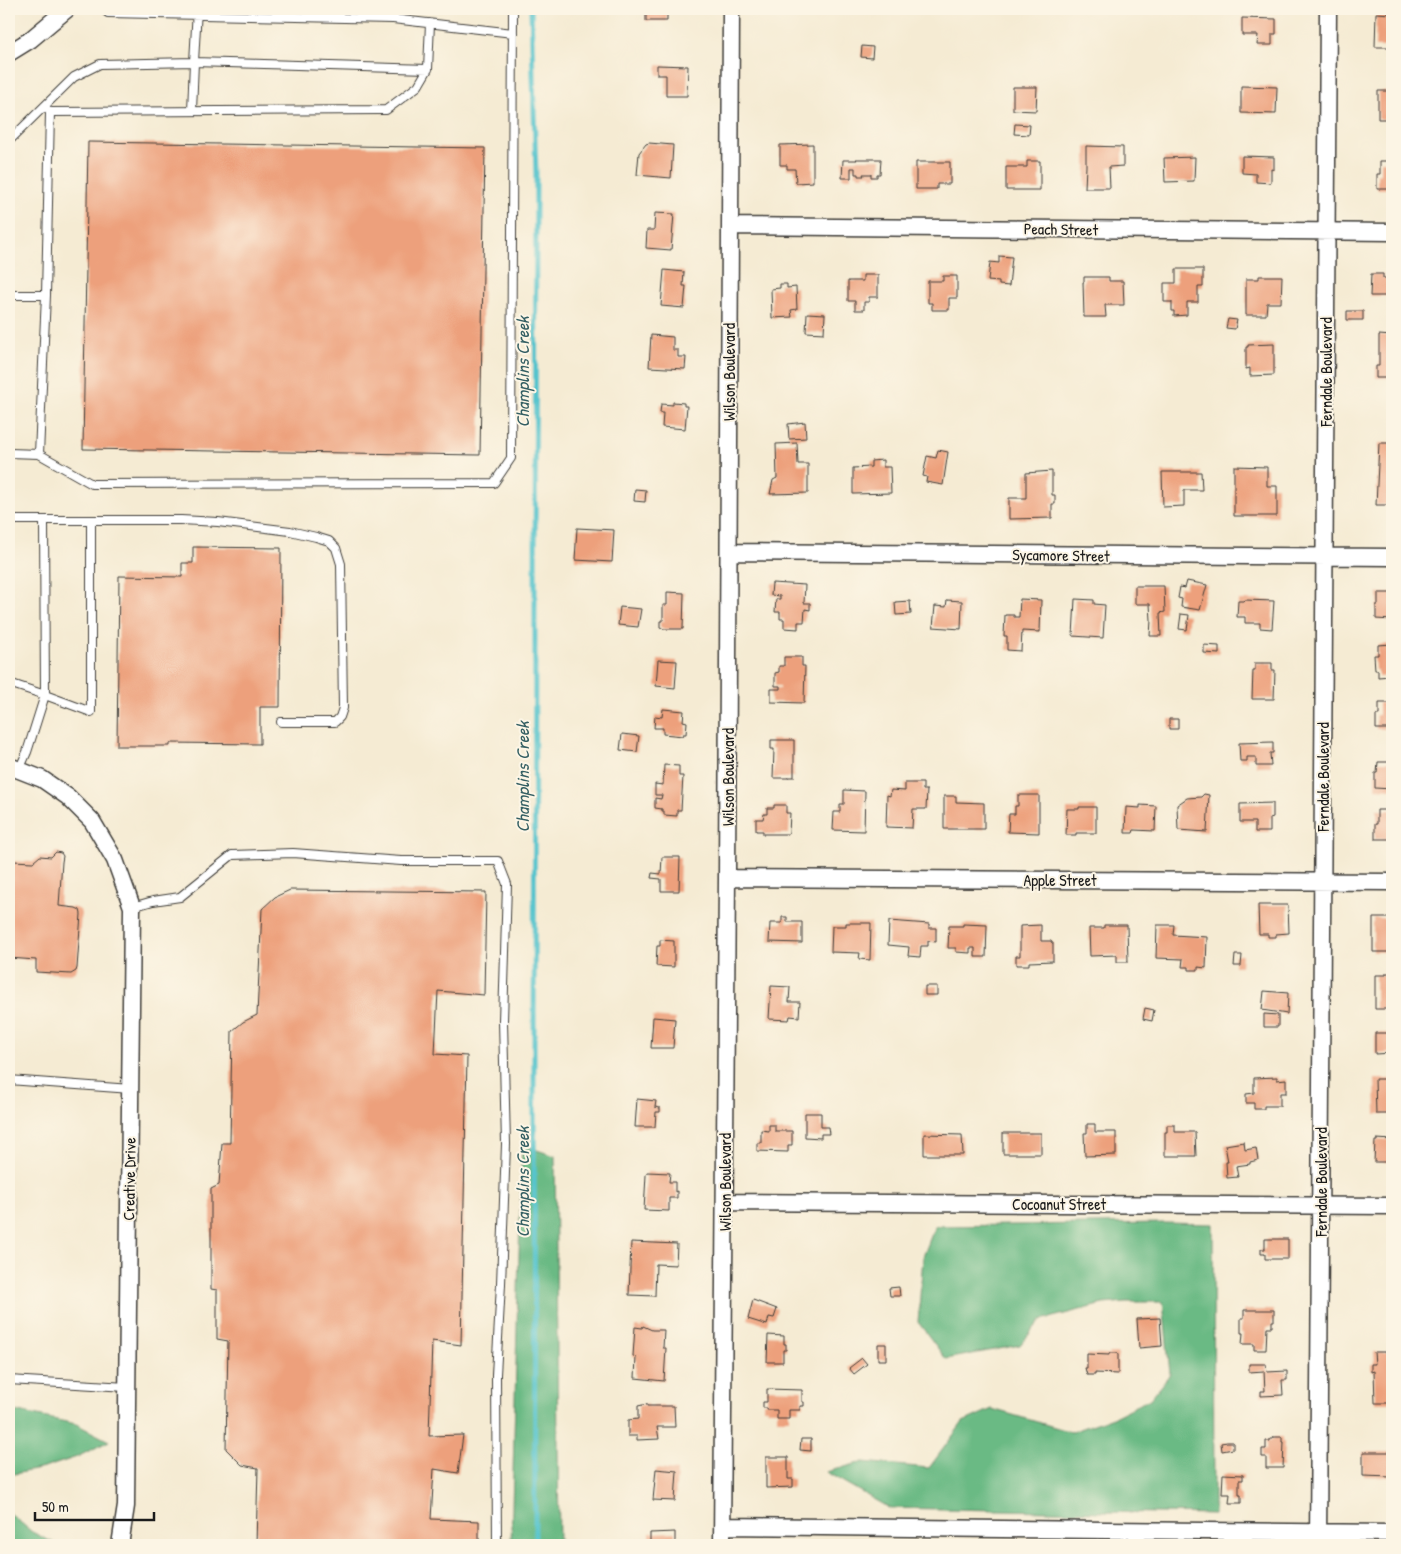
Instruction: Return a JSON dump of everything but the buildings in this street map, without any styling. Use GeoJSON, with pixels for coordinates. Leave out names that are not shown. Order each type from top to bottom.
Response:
{"type":"FeatureCollection","features":[{"type":"Feature","properties":{"kind":"street"},"geometry":{"type":"LineString","coordinates":[[9,53],[30,40],[67,9]]}},
{"type":"Feature","properties":{"kind":"street","name":"Wilson Boulevard"},"geometry":{"type":"LineString","coordinates":[[722,1545],[732,9]]}},
{"type":"Feature","properties":{"kind":"street","name":"Ferndale Boulevard"},"geometry":{"type":"LineString","coordinates":[[1318,1539],[1328,9]]}},
{"type":"Feature","properties":{"kind":"street","name":"Peach Street"},"geometry":{"type":"LineString","coordinates":[[730,226],[1392,232]]}},
{"type":"Feature","properties":{"kind":"street","name":"Sycamore Street"},"geometry":{"type":"LineString","coordinates":[[729,552],[1392,557]]}},
{"type":"Feature","properties":{"kind":"street","name":"Creative Drive"},"geometry":{"type":"LineString","coordinates":[[14,768],[42,779],[68,797],[92,822],[115,860],[132,907],[126,1506],[120,1545]]}},
{"type":"Feature","properties":{"kind":"street","name":"Apple Street"},"geometry":{"type":"LineString","coordinates":[[727,878],[1392,882]]}},
{"type":"Feature","properties":{"kind":"street","name":"Cocoanut Street"},"geometry":{"type":"LineString","coordinates":[[725,1202],[1392,1206]]}},
{"type":"Feature","properties":{"kind":"street"},"geometry":{"type":"LineString","coordinates":[[722,1526],[1318,1539],[1392,1533]]}},
{"type":"Feature","properties":{"kind":"lane"},"geometry":{"type":"LineString","coordinates":[[103,9],[108,13],[196,12],[393,19],[514,32]]}},
{"type":"Feature","properties":{"kind":"lane"},"geometry":{"type":"LineString","coordinates":[[9,453],[39,454],[92,484],[494,483],[511,458],[513,9]]}},
{"type":"Feature","properties":{"kind":"lane"},"geometry":{"type":"LineString","coordinates":[[192,111],[196,12]]}},
{"type":"Feature","properties":{"kind":"lane"},"geometry":{"type":"LineString","coordinates":[[47,109],[192,111],[386,110],[418,86],[428,69],[430,23]]}},
{"type":"Feature","properties":{"kind":"lane"},"geometry":{"type":"LineString","coordinates":[[9,140],[47,109],[74,77],[100,64],[194,62],[428,69]]}},
{"type":"Feature","properties":{"kind":"lane"},"geometry":{"type":"LineString","coordinates":[[39,454],[46,295],[47,109]]}},
{"type":"Feature","properties":{"kind":"lane"},"geometry":{"type":"LineString","coordinates":[[9,295],[46,295]]}},
{"type":"Feature","properties":{"kind":"lane"},"geometry":{"type":"LineString","coordinates":[[9,520],[181,520],[218,522],[299,533],[329,541],[336,548],[341,564],[343,708],[336,722],[281,722]]}},
{"type":"Feature","properties":{"kind":"lane"},"geometry":{"type":"LineString","coordinates":[[14,768],[26,752],[45,695],[44,520]]}},
{"type":"Feature","properties":{"kind":"lane"},"geometry":{"type":"LineString","coordinates":[[9,683],[91,712],[91,520]]}},
{"type":"Feature","properties":{"kind":"lane"},"geometry":{"type":"LineString","coordinates":[[132,907],[153,901],[180,897],[232,855],[293,853],[401,861],[498,861],[507,884],[504,1021],[506,1144],[496,1375],[497,1545]]}},
{"type":"Feature","properties":{"kind":"lane"},"geometry":{"type":"LineString","coordinates":[[9,1080],[131,1089]]}},
{"type":"Feature","properties":{"kind":"lane"},"geometry":{"type":"LineString","coordinates":[[9,1380],[127,1387]]}},
{"type":"Feature","properties":{"kind":"green space"},"geometry":{"type":"Polygon","coordinates":[[[522,1145],[555,1156],[559,1545],[511,1545],[522,1145]]]}},
{"type":"Feature","properties":{"kind":"green space"},"geometry":{"type":"Polygon","coordinates":[[[1213,1224],[1214,1514],[889,1508],[826,1472],[863,1462],[929,1468],[963,1422],[992,1409],[1072,1432],[1116,1416],[1150,1399],[1170,1374],[1163,1302],[1103,1304],[1041,1320],[1020,1345],[946,1359],[918,1322],[923,1257],[935,1226],[1213,1224]]]}},
{"type":"Feature","properties":{"kind":"green space"},"geometry":{"type":"Polygon","coordinates":[[[9,1410],[76,1424],[109,1441],[77,1457],[44,1468],[9,1475],[9,1410]]]}},
{"type":"Feature","properties":{"kind":"green space"},"geometry":{"type":"Polygon","coordinates":[[[9,1513],[32,1532],[58,1545],[9,1545],[9,1513]]]}},
{"type":"Feature","properties":{"kind":"waterway","name":"Champlins Creek"},"geometry":{"type":"LineString","coordinates":[[531,9],[536,173],[535,1545]]}}]}
